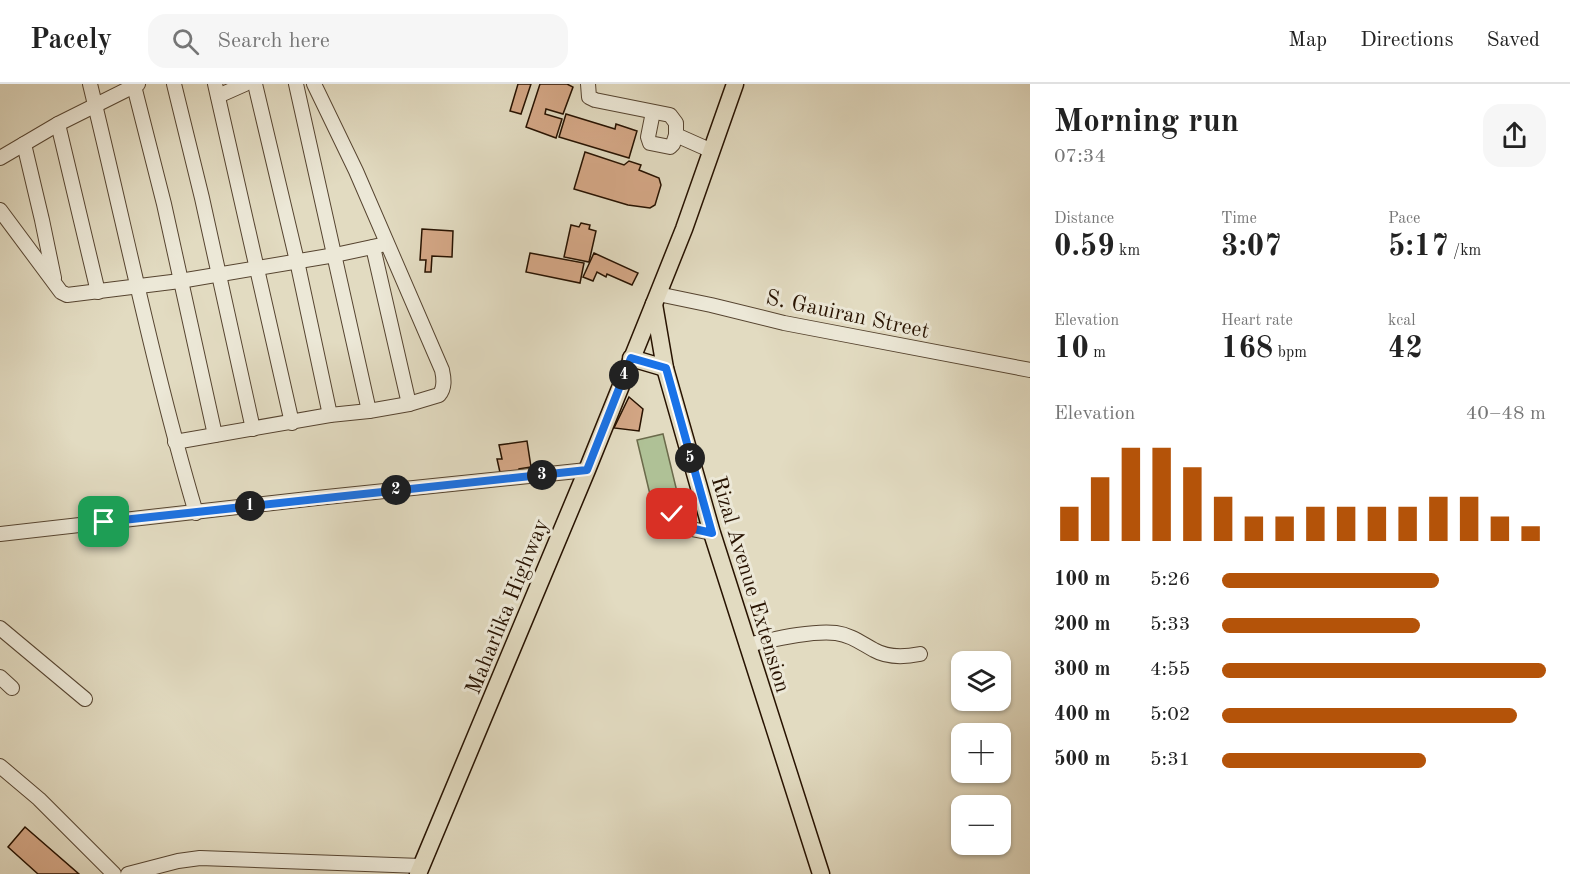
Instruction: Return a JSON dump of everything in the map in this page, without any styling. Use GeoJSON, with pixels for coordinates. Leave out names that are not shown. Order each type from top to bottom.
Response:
{"type":"FeatureCollection","features":[{"type":"Feature","properties":{"kind":"main road","name":"Maharlika Highway"},"geometry":{"type":"LineString","coordinates":[[420,870],[656,299],[712,152],[735,84]]}},
{"type":"Feature","properties":{"kind":"main road","name":"Rizal Avenue Extension"},"geometry":{"type":"LineString","coordinates":[[656,299],[666,368],[712,533],[821,874]]}},
{"type":"Feature","properties":{"kind":"main road"},"geometry":{"type":"LineString","coordinates":[[631,358],[666,368]]}},
{"type":"Feature","properties":{"kind":"street"},"geometry":{"type":"LineString","coordinates":[[90,84],[175,442],[196,513]]}},
{"type":"Feature","properties":{"kind":"street"},"geometry":{"type":"LineString","coordinates":[[174,84],[253,429]]}},
{"type":"Feature","properties":{"kind":"street"},"geometry":{"type":"LineString","coordinates":[[245,84],[216,90],[292,423]]}},
{"type":"Feature","properties":{"kind":"street"},"geometry":{"type":"LineString","coordinates":[[255,84],[297,261],[330,415]]}},
{"type":"Feature","properties":{"kind":"street"},"geometry":{"type":"LineString","coordinates":[[296,84],[369,411]]}},
{"type":"Feature","properties":{"kind":"street"},"geometry":{"type":"LineString","coordinates":[[314,84],[356,171],[380,245],[409,404]]}},
{"type":"Feature","properties":{"kind":"street"},"geometry":{"type":"LineString","coordinates":[[588,84],[590,97],[595,100],[653,112],[674,118],[676,135],[670,147],[650,143],[648,137],[653,112]]}},
{"type":"Feature","properties":{"kind":"street"},"geometry":{"type":"LineString","coordinates":[[0,158],[58,124],[136,85],[215,435]]}},
{"type":"Feature","properties":{"kind":"street"},"geometry":{"type":"LineString","coordinates":[[58,124],[98,292]]}},
{"type":"Feature","properties":{"kind":"street"},"geometry":{"type":"LineString","coordinates":[[676,135],[712,152]]}},
{"type":"Feature","properties":{"kind":"street"},"geometry":{"type":"LineString","coordinates":[[24,144],[55,283]]}},
{"type":"Feature","properties":{"kind":"street"},"geometry":{"type":"LineString","coordinates":[[0,210],[61,292],[67,295],[180,281],[335,255],[380,245]]}},
{"type":"Feature","properties":{"kind":"street"},"geometry":{"type":"LineString","coordinates":[[175,442],[330,415],[409,404],[439,395],[442,392],[444,379],[442,370],[380,245]]}},
{"type":"Feature","properties":{"kind":"street","name":"S. Gauiran Street"},"geometry":{"type":"LineString","coordinates":[[656,299],[711,304],[784,323],[1030,370]]}},
{"type":"Feature","properties":{"kind":"street"},"geometry":{"type":"LineString","coordinates":[[0,534],[587,470]]}},
{"type":"Feature","properties":{"kind":"street"},"geometry":{"type":"LineString","coordinates":[[672,514],[681,526],[712,533]]}},
{"type":"Feature","properties":{"kind":"street"},"geometry":{"type":"LineString","coordinates":[[0,628],[85,699]]}},
{"type":"Feature","properties":{"kind":"street"},"geometry":{"type":"LineString","coordinates":[[747,645],[787,637],[833,633],[852,636],[876,652],[888,656],[920,654]]}},
{"type":"Feature","properties":{"kind":"street"},"geometry":{"type":"LineString","coordinates":[[0,677],[12,688]]}},
{"type":"Feature","properties":{"kind":"street"},"geometry":{"type":"LineString","coordinates":[[0,766],[39,799],[114,874]]}},
{"type":"Feature","properties":{"kind":"street"},"geometry":{"type":"LineString","coordinates":[[128,874],[178,861],[200,858],[420,870]]}},
{"type":"Feature","properties":{"kind":"green space"},"geometry":{"type":"Polygon","coordinates":[[[663,434],[679,500],[653,507],[637,440],[663,434]]]}},
{"type":"Feature","properties":{"kind":"building"},"geometry":{"type":"Polygon","coordinates":[[[518,84],[531,84],[521,114],[510,111],[518,84]]]}},
{"type":"Feature","properties":{"kind":"building"},"geometry":{"type":"Polygon","coordinates":[[[540,84],[567,84],[573,87],[563,114],[546,109],[545,114],[562,119],[556,138],[526,127],[540,84]]]}},
{"type":"Feature","properties":{"kind":"building"},"geometry":{"type":"Polygon","coordinates":[[[566,114],[615,129],[616,124],[637,131],[629,158],[559,137],[566,114]]]}},
{"type":"Feature","properties":{"kind":"building"},"geometry":{"type":"Polygon","coordinates":[[[585,152],[624,165],[629,161],[641,165],[639,170],[659,178],[661,185],[655,205],[650,208],[628,205],[574,189],[585,152]]]}},
{"type":"Feature","properties":{"kind":"building"},"geometry":{"type":"Polygon","coordinates":[[[581,223],[590,225],[589,229],[596,231],[589,262],[564,257],[571,225],[579,227],[581,223]]]}},
{"type":"Feature","properties":{"kind":"building"},"geometry":{"type":"Polygon","coordinates":[[[422,229],[453,231],[452,257],[432,256],[431,272],[425,272],[426,260],[420,260],[422,229]]]}},
{"type":"Feature","properties":{"kind":"building"},"geometry":{"type":"Polygon","coordinates":[[[530,253],[584,263],[580,283],[526,272],[530,253]]]}},
{"type":"Feature","properties":{"kind":"building"},"geometry":{"type":"Polygon","coordinates":[[[594,253],[638,273],[632,285],[597,272],[593,281],[583,277],[594,253]]]}},
{"type":"Feature","properties":{"kind":"building"},"geometry":{"type":"Polygon","coordinates":[[[629,397],[643,409],[639,431],[614,428],[629,397]]]}},
{"type":"Feature","properties":{"kind":"building"},"geometry":{"type":"Polygon","coordinates":[[[527,441],[531,467],[519,469],[519,475],[501,477],[497,459],[502,459],[499,445],[527,441]]]}},
{"type":"Feature","properties":{"kind":"building"},"geometry":{"type":"Polygon","coordinates":[[[25,827],[79,874],[38,874],[8,847],[25,827]]]}},
{"type":"Feature","properties":{"kind":"route"},"geometry":{"type":"LineString","coordinates":[[104,522],[587,470],[631,358],[666,368],[712,533],[681,526],[672,514]]}}]}
